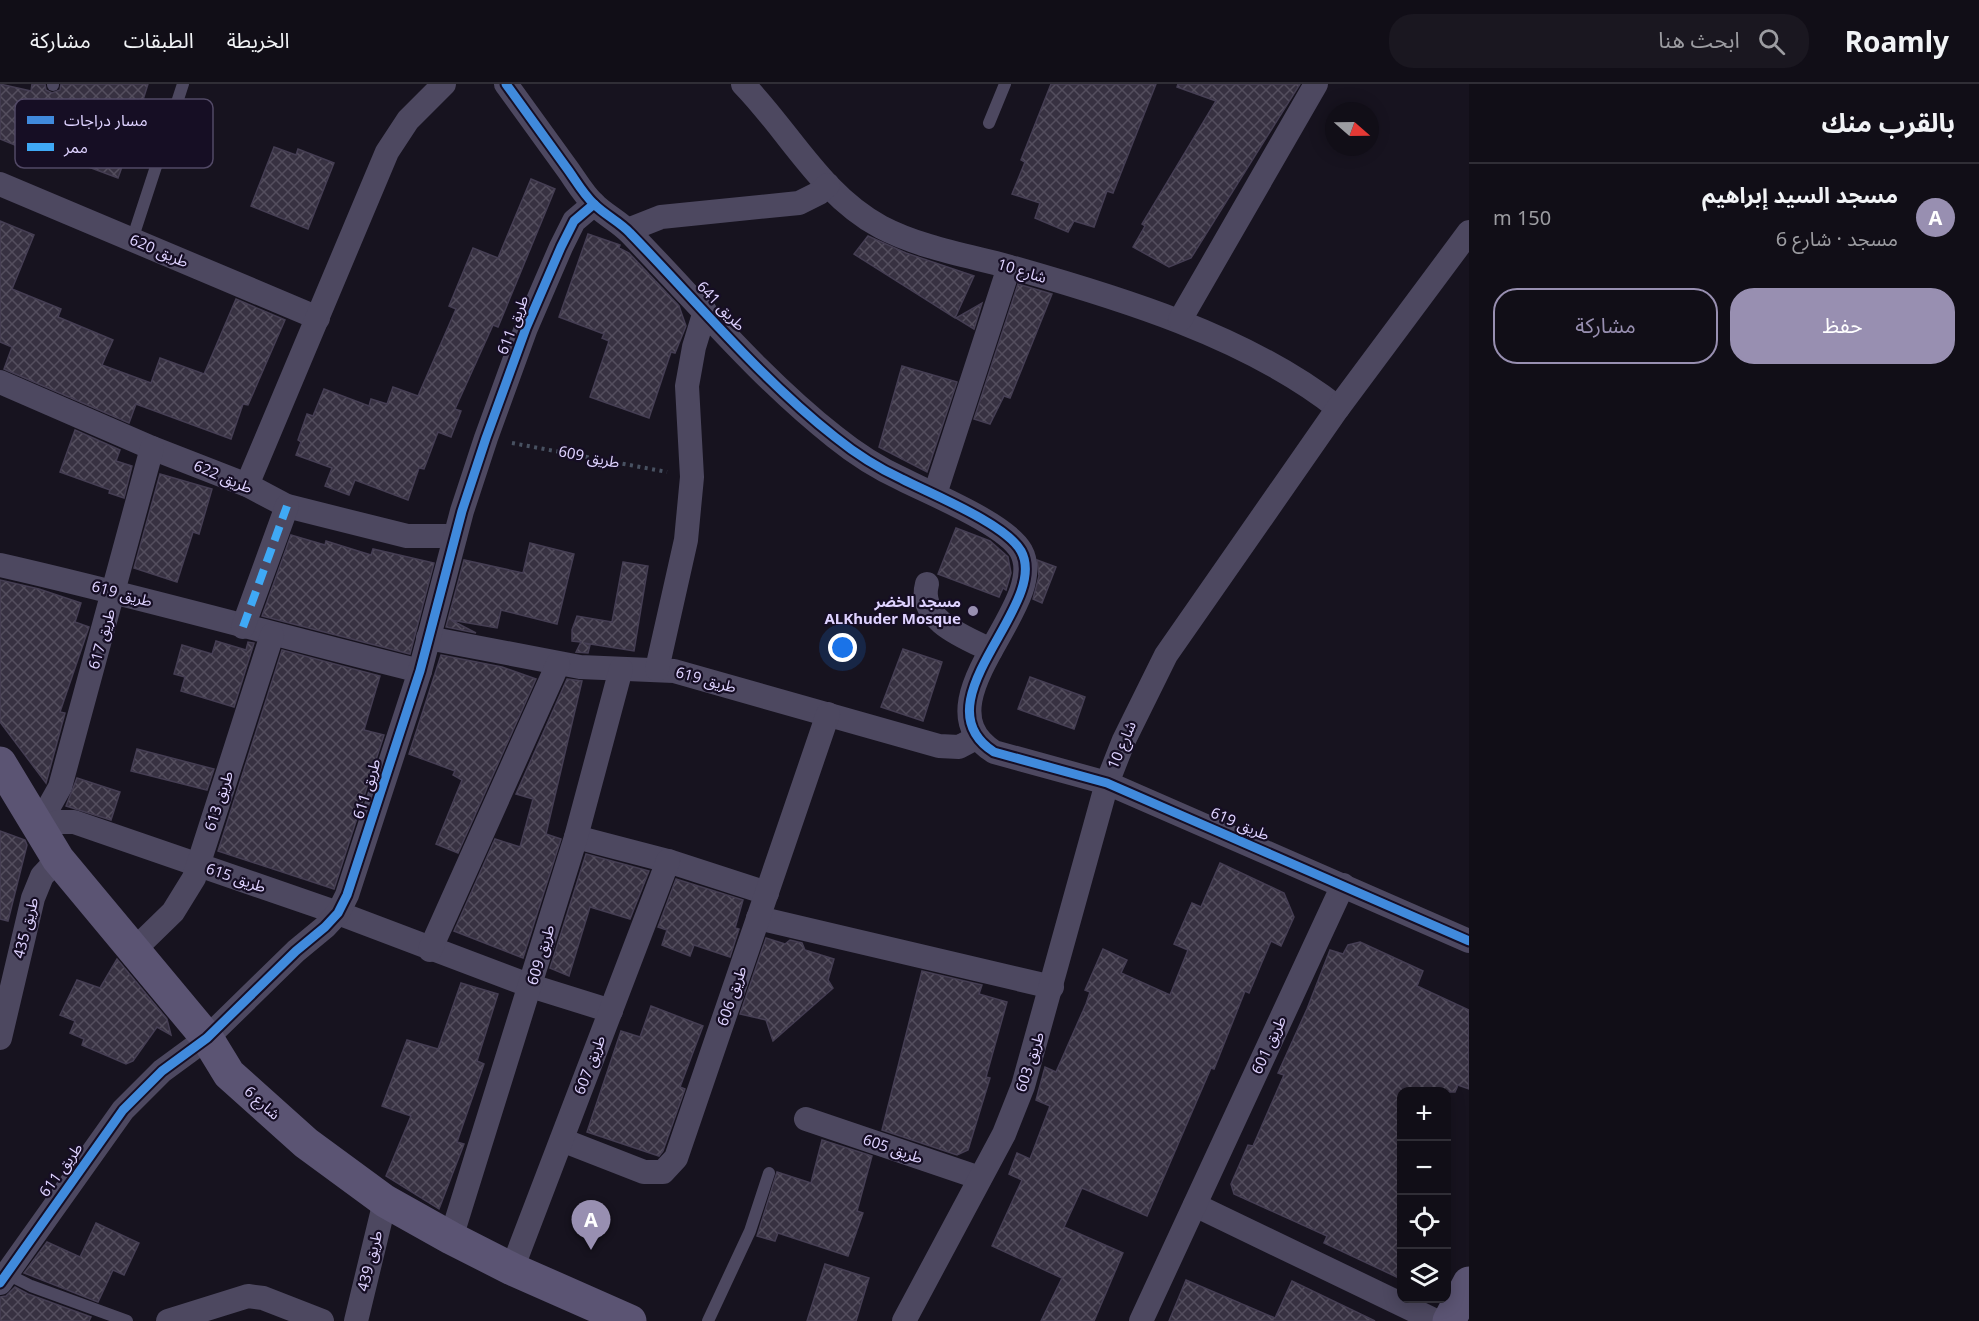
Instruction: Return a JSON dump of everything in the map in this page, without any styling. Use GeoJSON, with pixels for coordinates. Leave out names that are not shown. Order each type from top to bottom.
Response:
{"type":"FeatureCollection","features":[{"type":"Feature","properties":{"kind":"street"},"geometry":{"type":"LineString","coordinates":[[247,486],[387,152],[408,120],[444,84]]}},
{"type":"Feature","properties":{"kind":"street","name":"طريق 641"},"geometry":{"type":"LineString","coordinates":[[506,84],[594,204],[628,230],[802,409],[864,459],[945,498],[1006,536],[1021,551],[1026,570],[1023,588],[991,650]]}},
{"type":"Feature","properties":{"kind":"street","name":"شارع 10"},"geometry":{"type":"LineString","coordinates":[[743,84],[828,185],[854,210],[882,227],[954,252],[1180,320],[1270,363],[1309,386],[1338,408]]}},
{"type":"Feature","properties":{"kind":"street"},"geometry":{"type":"LineString","coordinates":[[1180,320],[1316,84]]}},
{"type":"Feature","properties":{"kind":"street","name":"طريق 620"},"geometry":{"type":"LineString","coordinates":[[0,184],[318,318]]}},
{"type":"Feature","properties":{"kind":"street"},"geometry":{"type":"LineString","coordinates":[[628,230],[661,217],[799,202],[819,193],[828,185]]}},
{"type":"Feature","properties":{"kind":"street","name":"طريق 611"},"geometry":{"type":"LineString","coordinates":[[2,1275],[123,1110],[162,1071],[207,1038],[338,913],[355,877],[420,671],[455,536],[486,438],[526,328],[561,247],[574,221],[594,204]]}},
{"type":"Feature","properties":{"kind":"street","name":"شارع 10"},"geometry":{"type":"LineString","coordinates":[[1107,783],[1124,740],[1166,655],[1338,408],[1469,232]]}},
{"type":"Feature","properties":{"kind":"street"},"geometry":{"type":"LineString","coordinates":[[945,498],[1009,267]]}},
{"type":"Feature","properties":{"kind":"street"},"geometry":{"type":"LineString","coordinates":[[657,669],[686,540],[692,477],[687,386],[694,346],[705,311]]}},
{"type":"Feature","properties":{"kind":"street","name":"طريق 622"},"geometry":{"type":"LineString","coordinates":[[0,382],[152,448],[247,486],[287,506],[407,536],[455,536]]}},
{"type":"Feature","properties":{"kind":"street","name":"طريق 617"},"geometry":{"type":"LineString","coordinates":[[39,827],[60,787],[152,448]]}},
{"type":"Feature","properties":{"kind":"street"},"geometry":{"type":"LineString","coordinates":[[243,627],[287,506]]}},
{"type":"Feature","properties":{"kind":"street","name":"طريق 619"},"geometry":{"type":"LineString","coordinates":[[0,565],[115,591],[272,635],[420,671]]}},
{"type":"Feature","properties":{"kind":"street"},"geometry":{"type":"LineString","coordinates":[[927,584],[925,591],[932,612],[942,624],[991,650],[969,706],[969,717],[985,745]]}},
{"type":"Feature","properties":{"kind":"street","name":"طريق 613"},"geometry":{"type":"LineString","coordinates":[[135,949],[181,902],[198,865],[272,635]]}},
{"type":"Feature","properties":{"kind":"street","name":"طريق 619"},"geometry":{"type":"LineString","coordinates":[[428,638],[558,664],[621,669],[657,669],[690,675],[949,747],[985,745],[1107,783],[1469,941]]}},
{"type":"Feature","properties":{"kind":"street"},"geometry":{"type":"LineString","coordinates":[[430,950],[558,664]]}},
{"type":"Feature","properties":{"kind":"street","name":"طريق 609"},"geometry":{"type":"LineString","coordinates":[[451,1238],[576,837],[621,669]]}},
{"type":"Feature","properties":{"kind":"street","name":"طريق 606"},"geometry":{"type":"LineString","coordinates":[[562,1140],[644,1172],[663,1172],[676,1158],[828,714]]}},
{"type":"Feature","properties":{"kind":"street","name":"شارع 6"},"geometry":{"type":"LineString","coordinates":[[0,763],[58,859],[207,1038],[229,1074],[306,1143],[385,1201],[451,1238],[512,1269],[630,1321]]}},
{"type":"Feature","properties":{"kind":"street","name":"طريق 603"},"geometry":{"type":"LineString","coordinates":[[904,1321],[1004,1134],[1023,1086],[1107,783]]}},
{"type":"Feature","properties":{"kind":"street","name":"طريق 615"},"geometry":{"type":"LineString","coordinates":[[39,827],[57,822],[74,822],[338,913],[430,950],[531,986],[611,1011]]}},
{"type":"Feature","properties":{"kind":"street"},"geometry":{"type":"LineString","coordinates":[[576,837],[668,861],[767,893]]}},
{"type":"Feature","properties":{"kind":"street","name":"طريق 435"},"geometry":{"type":"LineString","coordinates":[[0,1038],[33,898],[42,876],[58,859]]}},
{"type":"Feature","properties":{"kind":"street","name":"طريق 607"},"geometry":{"type":"LineString","coordinates":[[512,1269],[668,861]]}},
{"type":"Feature","properties":{"kind":"street","name":"طريق 601"},"geometry":{"type":"LineString","coordinates":[[1141,1321],[1343,885]]}},
{"type":"Feature","properties":{"kind":"street"},"geometry":{"type":"LineString","coordinates":[[758,918],[1052,987]]}},
{"type":"Feature","properties":{"kind":"street","name":"طريق 605"},"geometry":{"type":"LineString","coordinates":[[806,1119],[980,1178]]}},
{"type":"Feature","properties":{"kind":"street","name":"طريق 439"},"geometry":{"type":"LineString","coordinates":[[356,1321],[385,1201]]}},
{"type":"Feature","properties":{"kind":"street"},"geometry":{"type":"LineString","coordinates":[[1195,1205],[1436,1321]]}},
{"type":"Feature","properties":{"kind":"street"},"geometry":{"type":"LineString","coordinates":[[1449,1321],[1469,1283]]}},
{"type":"Feature","properties":{"kind":"street"},"geometry":{"type":"LineString","coordinates":[[168,1321],[248,1296],[263,1298],[322,1321]]}},
{"type":"Feature","properties":{"kind":"lane"},"geometry":{"type":"LineString","coordinates":[[178,99],[183,84]]}},
{"type":"Feature","properties":{"kind":"lane"},"geometry":{"type":"LineString","coordinates":[[989,123],[1005,84]]}},
{"type":"Feature","properties":{"kind":"lane"},"geometry":{"type":"LineString","coordinates":[[132,240],[156,168]]}},
{"type":"Feature","properties":{"kind":"lane"},"geometry":{"type":"LineString","coordinates":[[708,1321],[750,1231],[769,1173]]}},
{"type":"Feature","properties":{"kind":"lane"},"geometry":{"type":"LineString","coordinates":[[2,1275],[127,1321]]}},
{"type":"Feature","properties":{"kind":"building"},"geometry":{"type":"Polygon","coordinates":[[[0,84],[31,91],[32,84],[45,84],[46,90],[52,93],[60,90],[61,84],[148,84],[143,99],[15,99],[15,145],[0,139],[0,84]]]}},
{"type":"Feature","properties":{"kind":"building"},"geometry":{"type":"Polygon","coordinates":[[[1051,84],[1156,84],[1113,193],[1107,191],[1094,227],[1074,221],[1068,232],[1035,218],[1040,203],[1012,194],[1025,162],[1021,160],[1051,84]]]}},
{"type":"Feature","properties":{"kind":"building"},"geometry":{"type":"Polygon","coordinates":[[[1178,84],[1300,84],[1191,258],[1169,267],[1133,247],[1145,226],[1142,224],[1216,101],[1177,87],[1178,84]]]}},
{"type":"Feature","properties":{"kind":"building"},"geometry":{"type":"Polygon","coordinates":[[[274,147],[296,155],[298,149],[334,163],[308,229],[251,206],[274,147]]]}},
{"type":"Feature","properties":{"kind":"building"},"geometry":{"type":"Polygon","coordinates":[[[91,168],[122,168],[118,178],[91,168]]]}},
{"type":"Feature","properties":{"kind":"building"},"geometry":{"type":"Polygon","coordinates":[[[531,179],[555,189],[498,327],[493,325],[455,409],[461,411],[451,437],[438,432],[424,469],[419,468],[408,500],[355,480],[349,495],[325,486],[332,468],[296,455],[301,442],[298,440],[307,414],[313,416],[324,389],[369,406],[371,399],[387,404],[393,387],[418,396],[456,309],[449,306],[473,248],[498,258],[531,179]]]}},
{"type":"Feature","properties":{"kind":"building"},"geometry":{"type":"Polygon","coordinates":[[[0,221],[34,235],[12,289],[61,309],[58,317],[113,340],[102,365],[151,383],[160,358],[204,374],[236,299],[285,320],[248,405],[243,404],[231,439],[136,404],[129,423],[4,369],[12,347],[0,342],[0,221]]]}},
{"type":"Feature","properties":{"kind":"building"},"geometry":{"type":"Polygon","coordinates":[[[588,234],[620,245],[619,248],[629,253],[679,306],[686,326],[675,353],[671,352],[649,418],[590,397],[609,341],[602,338],[604,334],[559,317],[588,234]]]}},
{"type":"Feature","properties":{"kind":"building"},"geometry":{"type":"Polygon","coordinates":[[[868,236],[906,253],[974,276],[955,318],[854,254],[868,236]]]}},
{"type":"Feature","properties":{"kind":"building"},"geometry":{"type":"Polygon","coordinates":[[[1018,284],[1052,294],[1010,398],[1004,396],[990,424],[974,419],[1018,284]]]}},
{"type":"Feature","properties":{"kind":"building"},"geometry":{"type":"Polygon","coordinates":[[[982,303],[974,329],[956,318],[982,303]]]}},
{"type":"Feature","properties":{"kind":"building"},"geometry":{"type":"Polygon","coordinates":[[[902,366],[957,382],[927,472],[879,447],[902,366]]]}},
{"type":"Feature","properties":{"kind":"building"},"geometry":{"type":"Polygon","coordinates":[[[75,430],[120,450],[116,461],[132,466],[124,498],[109,493],[110,490],[60,472],[75,430]]]}},
{"type":"Feature","properties":{"kind":"building"},"geometry":{"type":"Polygon","coordinates":[[[160,474],[212,489],[199,534],[193,532],[177,582],[134,568],[160,474]]]}},
{"type":"Feature","properties":{"kind":"building"},"geometry":{"type":"Polygon","coordinates":[[[956,528],[990,541],[1008,557],[1011,573],[1006,590],[1003,588],[999,597],[938,574],[956,528]]]}},
{"type":"Feature","properties":{"kind":"building"},"geometry":{"type":"Polygon","coordinates":[[[291,535],[325,545],[326,541],[371,555],[373,549],[434,563],[410,654],[262,616],[291,535]]]}},
{"type":"Feature","properties":{"kind":"building"},"geometry":{"type":"Polygon","coordinates":[[[530,543],[574,554],[557,624],[501,610],[497,628],[451,620],[476,633],[446,627],[464,560],[523,573],[530,543]]]}},
{"type":"Feature","properties":{"kind":"building"},"geometry":{"type":"Polygon","coordinates":[[[1037,560],[1056,567],[1042,603],[1033,599],[1039,576],[1037,560]]]}},
{"type":"Feature","properties":{"kind":"building"},"geometry":{"type":"Polygon","coordinates":[[[623,562],[648,566],[634,651],[584,643],[590,645],[588,653],[576,652],[581,642],[572,641],[572,630],[577,616],[612,622],[623,562]]]}},
{"type":"Feature","properties":{"kind":"building"},"geometry":{"type":"Polygon","coordinates":[[[0,580],[39,589],[81,603],[75,622],[89,627],[60,712],[65,713],[46,783],[0,722],[0,580]]]}},
{"type":"Feature","properties":{"kind":"building"},"geometry":{"type":"Polygon","coordinates":[[[216,641],[246,650],[248,642],[254,643],[234,707],[181,691],[185,677],[174,674],[182,645],[212,654],[216,641]]]}},
{"type":"Feature","properties":{"kind":"building"},"geometry":{"type":"Polygon","coordinates":[[[903,649],[942,662],[923,721],[881,707],[903,649]]]}},
{"type":"Feature","properties":{"kind":"building"},"geometry":{"type":"Polygon","coordinates":[[[282,650],[380,676],[364,730],[384,735],[334,889],[218,851],[282,650]]]}},
{"type":"Feature","properties":{"kind":"building"},"geometry":{"type":"Polygon","coordinates":[[[441,655],[502,667],[536,679],[458,853],[436,844],[462,780],[453,775],[455,771],[409,754],[441,655]]]}},
{"type":"Feature","properties":{"kind":"building"},"geometry":{"type":"Polygon","coordinates":[[[1030,677],[1085,697],[1074,729],[1018,709],[1030,677]]]}},
{"type":"Feature","properties":{"kind":"building"},"geometry":{"type":"Polygon","coordinates":[[[567,679],[582,681],[546,834],[561,839],[523,958],[454,931],[495,839],[520,847],[533,799],[516,794],[567,679]]]}},
{"type":"Feature","properties":{"kind":"building"},"geometry":{"type":"Polygon","coordinates":[[[137,749],[214,769],[207,790],[131,771],[137,749]]]}},
{"type":"Feature","properties":{"kind":"building"},"geometry":{"type":"Polygon","coordinates":[[[77,778],[120,792],[111,820],[66,806],[77,778]]]}},
{"type":"Feature","properties":{"kind":"building"},"geometry":{"type":"Polygon","coordinates":[[[0,831],[25,840],[27,845],[8,921],[0,919],[0,831]]]}},
{"type":"Feature","properties":{"kind":"building"},"geometry":{"type":"Polygon","coordinates":[[[586,854],[649,871],[630,919],[590,907],[569,976],[550,968],[586,854]]]}},
{"type":"Feature","properties":{"kind":"building"},"geometry":{"type":"Polygon","coordinates":[[[1220,863],[1284,893],[1294,917],[1281,946],[1271,941],[1249,993],[1245,991],[1214,1069],[1211,1068],[1147,1216],[1082,1188],[1064,1227],[1123,1253],[1094,1321],[1041,1321],[1062,1278],[992,1246],[1022,1180],[1009,1174],[1017,1153],[1030,1159],[1050,1106],[1036,1100],[1045,1067],[1056,1072],[1086,1004],[1090,992],[1085,990],[1103,949],[1127,960],[1121,973],[1170,995],[1188,950],[1174,944],[1192,903],[1201,907],[1220,863]]]}},
{"type":"Feature","properties":{"kind":"building"},"geometry":{"type":"Polygon","coordinates":[[[676,879],[743,900],[735,928],[739,929],[730,957],[694,945],[690,956],[662,945],[667,930],[658,927],[676,879]]]}},
{"type":"Feature","properties":{"kind":"building"},"geometry":{"type":"Polygon","coordinates":[[[766,938],[785,944],[790,940],[802,943],[805,950],[834,959],[828,980],[833,988],[773,1041],[766,1020],[740,1014],[766,938]]]}},
{"type":"Feature","properties":{"kind":"building"},"geometry":{"type":"Polygon","coordinates":[[[1360,942],[1423,971],[1417,986],[1469,1010],[1469,1089],[1458,1085],[1455,1092],[1451,1092],[1451,1087],[1397,1087],[1397,1277],[1324,1243],[1327,1236],[1234,1194],[1231,1184],[1248,1145],[1253,1146],[1284,1075],[1278,1073],[1330,950],[1343,954],[1348,945],[1360,942]]]}},
{"type":"Feature","properties":{"kind":"building"},"geometry":{"type":"Polygon","coordinates":[[[117,959],[167,1019],[171,1035],[157,1027],[133,1061],[126,1064],[82,1045],[84,1039],[70,1033],[75,1021],[60,1015],[77,980],[100,988],[117,959]]]}},
{"type":"Feature","properties":{"kind":"building"},"geometry":{"type":"Polygon","coordinates":[[[922,971],[982,985],[979,994],[1007,1002],[986,1077],[990,1078],[968,1150],[957,1155],[882,1130],[922,971]]]}},
{"type":"Feature","properties":{"kind":"building"},"geometry":{"type":"Polygon","coordinates":[[[461,983],[498,994],[477,1061],[484,1064],[457,1142],[464,1144],[439,1209],[386,1176],[411,1116],[382,1106],[407,1040],[438,1049],[461,983]]]}},
{"type":"Feature","properties":{"kind":"building"},"geometry":{"type":"Polygon","coordinates":[[[651,1006],[703,1026],[680,1087],[685,1089],[663,1151],[659,1156],[587,1132],[621,1031],[640,1037],[651,1006]]]}},
{"type":"Feature","properties":{"kind":"building"},"geometry":{"type":"Polygon","coordinates":[[[822,1140],[872,1156],[857,1211],[863,1213],[848,1256],[778,1233],[775,1241],[757,1236],[777,1172],[811,1183],[822,1140]]]}},
{"type":"Feature","properties":{"kind":"building"},"geometry":{"type":"Polygon","coordinates":[[[96,1223],[139,1243],[124,1275],[113,1270],[98,1302],[24,1273],[47,1242],[80,1257],[96,1223]]]}},
{"type":"Feature","properties":{"kind":"building"},"geometry":{"type":"Polygon","coordinates":[[[825,1264],[869,1278],[856,1321],[807,1321],[825,1264]]]}},
{"type":"Feature","properties":{"kind":"building"},"geometry":{"type":"Polygon","coordinates":[[[1186,1280],[1275,1318],[1292,1281],[1375,1321],[1169,1321],[1186,1280]]]}},
{"type":"Feature","properties":{"kind":"building"},"geometry":{"type":"Polygon","coordinates":[[[15,1287],[91,1317],[89,1321],[0,1321],[0,1297],[6,1296],[15,1287]]]}},
{"type":"Feature","properties":{"kind":"marked path"},"geometry":{"type":"LineString","coordinates":[[243,627],[287,506]]}},
{"type":"Feature","properties":{"kind":"cycle path"},"geometry":{"type":"LineString","coordinates":[[506,84],[590,200],[626,229],[755,365],[807,414],[867,460],[984,520],[1000,530],[1021,551],[1025,573],[1018,598],[976,681],[970,707],[974,731],[994,752],[1107,783],[1469,941]]}},
{"type":"Feature","properties":{"kind":"cycle path"},"geometry":{"type":"LineString","coordinates":[[0,1283],[123,1110],[162,1071],[207,1038],[338,913],[347,895],[420,671],[462,511],[486,438],[526,328],[561,247],[574,221],[594,204]]}},
{"type":"Feature","properties":{"kind":"place","name":"مسجد الخضر ALKhuder Mosque"},"geometry":{"type":"Point","coordinates":[973,611]}},
{"type":"Feature","properties":{"kind":"place","name":"مسجد السيد إبراهيم"},"geometry":{"type":"Point","coordinates":[591,1250]}}]}
